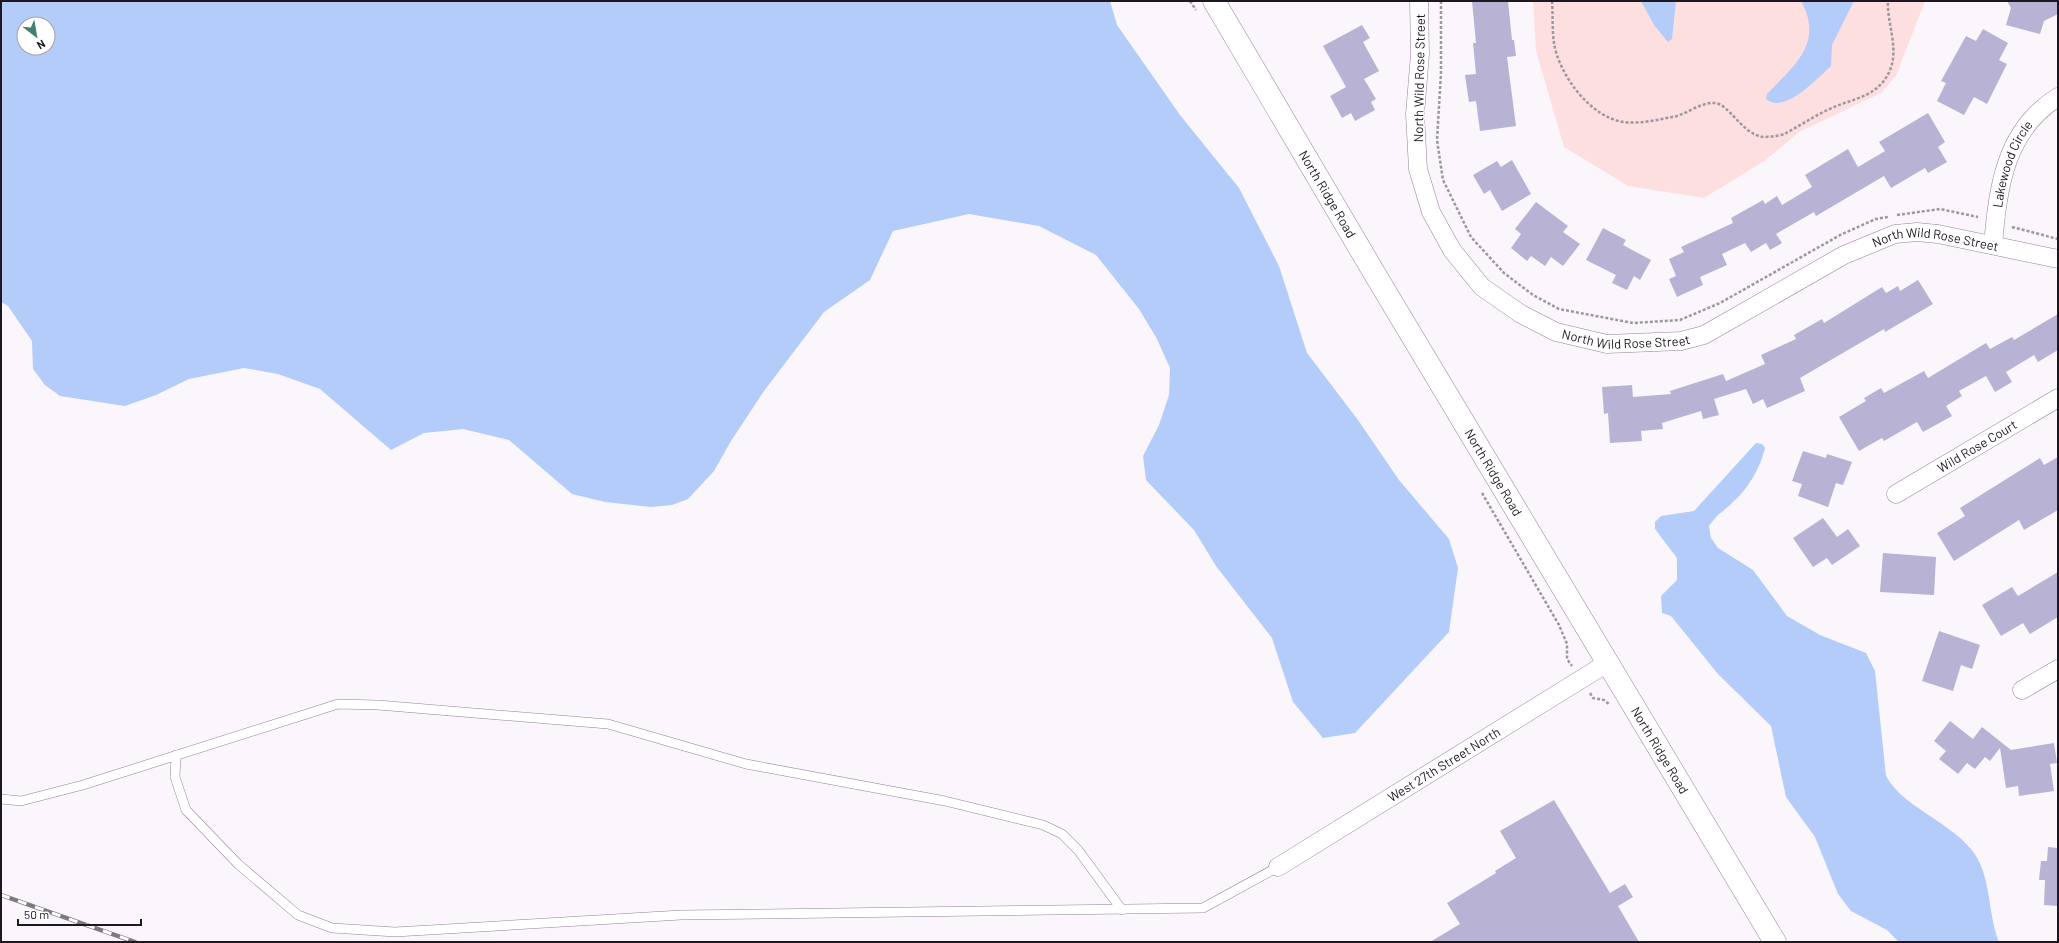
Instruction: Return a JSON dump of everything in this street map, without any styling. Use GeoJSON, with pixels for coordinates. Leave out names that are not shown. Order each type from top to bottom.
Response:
{"type":"FeatureCollection","features":[{"type":"Feature","properties":{"kind":"main road","name":"North Ridge Road"},"geometry":{"type":"LineString","coordinates":[[1214,1],[1376,276],[1609,662],[1775,942]]}},
{"type":"Feature","properties":{"kind":"street","name":"North Wild Rose Street"},"geometry":{"type":"LineString","coordinates":[[1419,1],[1420,54],[1415,114],[1418,169],[1431,212],[1452,250],[1482,287],[1521,314],[1556,332],[1607,344],[1681,341],[1704,335],[1844,255],[1895,234],[1917,232],[1938,234],[2058,259]]}},
{"type":"Feature","properties":{"kind":"street","name":"Lakewood Circle"},"geometry":{"type":"LineString","coordinates":[[1993,245],[1996,202],[2007,161],[2016,139],[2042,107],[2058,97]]}},
{"type":"Feature","properties":{"kind":"street","name":"Wild Rose Court"},"geometry":{"type":"LineString","coordinates":[[1896,494],[2058,398]]}},
{"type":"Feature","properties":{"kind":"street","name":"West 27th Street North"},"geometry":{"type":"LineString","coordinates":[[1278,867],[1609,662]]}},
{"type":"Feature","properties":{"kind":"street"},"geometry":{"type":"LineString","coordinates":[[2022,690],[2058,669]]}},
{"type":"Feature","properties":{"kind":"lane"},"geometry":{"type":"LineString","coordinates":[[1,799],[21,801],[83,784],[338,704],[378,705],[608,724],[746,764],[945,801],[1042,825],[1062,834],[1078,850],[1122,910]]}},
{"type":"Feature","properties":{"kind":"lane"},"geometry":{"type":"LineString","coordinates":[[176,755],[175,777],[186,810],[238,864],[298,915],[332,928],[395,932],[681,915],[1203,908],[1278,867]]}},
{"type":"Feature","properties":{"kind":"path"},"geometry":{"type":"LineString","coordinates":[[1441,1],[1441,65],[1437,140],[1443,180],[1471,237],[1504,273],[1533,295],[1559,310],[1633,323],[1680,320],[1720,303],[1842,234],[1876,219],[1940,209],[2058,239]]}},
{"type":"Feature","properties":{"kind":"path"},"geometry":{"type":"LineString","coordinates":[[1552,1],[1554,44],[1556,51],[1562,66],[1580,97],[1590,106],[1612,119],[1637,123],[1678,116],[1706,104],[1716,103],[1722,106],[1741,125],[1753,134],[1763,137],[1784,134],[1831,108],[1867,94],[1878,86],[1887,76],[1892,64],[1894,50],[1887,15],[1888,1]]}},
{"type":"Feature","properties":{"kind":"shaded area"},"geometry":{"type":"Polygon","coordinates":[[[1533,1],[1925,1],[1896,76],[1881,93],[1799,132],[1766,160],[1704,198],[1628,186],[1564,147],[1536,51],[1533,1]]]}},
{"type":"Feature","properties":{"kind":"water"},"geometry":{"type":"Polygon","coordinates":[[[1,1],[1110,1],[1117,25],[1180,115],[1239,188],[1279,266],[1307,353],[1358,420],[1399,480],[1449,539],[1458,568],[1449,632],[1355,733],[1323,738],[1293,702],[1272,638],[1216,566],[1194,530],[1146,480],[1143,456],[1159,425],[1169,395],[1170,368],[1157,339],[1139,309],[1096,255],[1039,226],[969,214],[893,231],[870,280],[824,312],[764,391],[731,441],[714,471],[688,499],[672,505],[651,507],[605,502],[572,494],[509,440],[463,429],[424,433],[391,450],[320,389],[278,374],[244,368],[189,379],[156,395],[125,406],[60,396],[45,385],[33,369],[32,341],[8,306],[1,302],[1,1]]]}},
{"type":"Feature","properties":{"kind":"water"},"geometry":{"type":"Polygon","coordinates":[[[1641,1],[1676,1],[1672,39],[1668,42],[1654,25],[1641,1]]]}},
{"type":"Feature","properties":{"kind":"water"},"geometry":{"type":"Polygon","coordinates":[[[1801,1],[1854,1],[1832,45],[1831,66],[1809,86],[1791,99],[1773,103],[1766,99],[1767,94],[1796,63],[1808,41],[1809,29],[1807,16],[1801,1]]]}},
{"type":"Feature","properties":{"kind":"water"},"geometry":{"type":"Polygon","coordinates":[[[1756,443],[1762,444],[1765,448],[1757,470],[1749,484],[1739,496],[1709,526],[1711,538],[1718,548],[1753,570],[1787,616],[1820,635],[1866,653],[1875,671],[1886,776],[1893,787],[1914,805],[1961,839],[1978,859],[1983,870],[1995,931],[1999,942],[1899,942],[1887,930],[1851,911],[1838,894],[1815,837],[1786,797],[1771,726],[1718,674],[1671,616],[1662,613],[1661,596],[1677,580],[1677,558],[1655,529],[1655,522],[1661,516],[1694,511],[1756,443]]]}},
{"type":"Feature","properties":{"kind":"building"},"geometry":{"type":"Polygon","coordinates":[[[1472,1],[1508,1],[1512,40],[1514,40],[1516,56],[1507,57],[1516,126],[1480,131],[1476,101],[1469,102],[1465,75],[1476,74],[1473,43],[1476,43],[1472,1]]]}},
{"type":"Feature","properties":{"kind":"building"},"geometry":{"type":"Polygon","coordinates":[[[2007,1],[2058,1],[2058,14],[2044,21],[2040,34],[2006,25],[2011,8],[2007,1]]]}},
{"type":"Feature","properties":{"kind":"building"},"geometry":{"type":"Polygon","coordinates":[[[1362,25],[1370,38],[1363,42],[1379,71],[1364,79],[1376,99],[1371,102],[1375,110],[1355,121],[1351,113],[1342,118],[1330,96],[1346,87],[1323,46],[1362,25]]]}},
{"type":"Feature","properties":{"kind":"building"},"geometry":{"type":"Polygon","coordinates":[[[1983,29],[2008,43],[1999,60],[2007,64],[1987,104],[1974,97],[1964,115],[1937,101],[1946,83],[1941,81],[1966,36],[1976,41],[1983,29]]]}},
{"type":"Feature","properties":{"kind":"building"},"geometry":{"type":"Polygon","coordinates":[[[1928,113],[1945,142],[1938,147],[1947,162],[1928,173],[1925,168],[1891,188],[1884,176],[1816,216],[1814,212],[1776,234],[1782,243],[1770,250],[1766,243],[1751,252],[1745,243],[1722,254],[1727,265],[1700,277],[1703,285],[1677,297],[1669,279],[1676,276],[1669,259],[1684,252],[1681,247],[1733,223],[1731,218],[1763,200],[1765,204],[1777,196],[1782,205],[1812,187],[1805,175],[1848,149],[1858,167],[1885,151],[1879,142],[1928,113]]]}},
{"type":"Feature","properties":{"kind":"building"},"geometry":{"type":"Polygon","coordinates":[[[1512,160],[1531,194],[1502,211],[1490,190],[1484,194],[1473,175],[1497,161],[1501,167],[1512,160]]]}},
{"type":"Feature","properties":{"kind":"building"},"geometry":{"type":"Polygon","coordinates":[[[1536,202],[1568,226],[1563,232],[1580,244],[1563,266],[1551,257],[1545,266],[1531,256],[1527,261],[1511,248],[1521,234],[1515,229],[1536,202]]]}},
{"type":"Feature","properties":{"kind":"building"},"geometry":{"type":"Polygon","coordinates":[[[1603,228],[1626,240],[1623,245],[1651,260],[1640,280],[1634,276],[1627,290],[1612,283],[1616,275],[1586,260],[1603,228]]]}},
{"type":"Feature","properties":{"kind":"building"},"geometry":{"type":"Polygon","coordinates":[[[1918,280],[1933,304],[1885,332],[1884,329],[1800,378],[1805,391],[1767,408],[1763,399],[1753,404],[1746,389],[1714,399],[1719,415],[1703,419],[1701,411],[1662,423],[1663,429],[1641,431],[1642,441],[1610,443],[1608,413],[1604,414],[1602,387],[1632,385],[1633,397],[1671,394],[1670,391],[1723,374],[1726,381],[1765,364],[1761,355],[1796,339],[1794,335],[1822,319],[1824,323],[1882,287],[1886,293],[1898,286],[1900,291],[1918,280]]]}},
{"type":"Feature","properties":{"kind":"building"},"geometry":{"type":"Polygon","coordinates":[[[2058,314],[2058,350],[2038,362],[2034,355],[2006,372],[2012,382],[1995,392],[1986,376],[1959,391],[1962,396],[1946,406],[1952,416],[1923,432],[1917,422],[1884,441],[1882,438],[1859,451],[1839,417],[1866,401],[1864,398],[1881,388],[1884,393],[1924,371],[1928,378],[1986,343],[1990,349],[2012,337],[2014,340],[2058,314]]]}},
{"type":"Feature","properties":{"kind":"building"},"geometry":{"type":"Polygon","coordinates":[[[1803,451],[1826,458],[1827,454],[1852,462],[1843,485],[1836,483],[1828,507],[1798,496],[1802,484],[1792,481],[1803,451]]]}},
{"type":"Feature","properties":{"kind":"building"},"geometry":{"type":"Polygon","coordinates":[[[2058,457],[2058,510],[2024,530],[2019,520],[1954,561],[1937,533],[1965,516],[1960,508],[2040,458],[2044,465],[2058,457]]]}},
{"type":"Feature","properties":{"kind":"building"},"geometry":{"type":"Polygon","coordinates":[[[1823,518],[1837,537],[1848,529],[1860,546],[1832,565],[1827,558],[1813,567],[1793,538],[1823,518]]]}},
{"type":"Feature","properties":{"kind":"building"},"geometry":{"type":"Polygon","coordinates":[[[1883,553],[1936,557],[1934,595],[1880,592],[1883,553]]]}},
{"type":"Feature","properties":{"kind":"building"},"geometry":{"type":"Polygon","coordinates":[[[2058,572],[2058,617],[2030,634],[2023,623],[2001,636],[1982,605],[2012,587],[2018,596],[2058,572]]]}},
{"type":"Feature","properties":{"kind":"building"},"geometry":{"type":"Polygon","coordinates":[[[1939,631],[1980,645],[1972,669],[1961,665],[1953,691],[1922,681],[1939,631]]]}},
{"type":"Feature","properties":{"kind":"building"},"geometry":{"type":"Polygon","coordinates":[[[1950,721],[1973,739],[1982,727],[2011,750],[2054,743],[2057,763],[2050,764],[2054,791],[2019,796],[2018,786],[2006,788],[2000,748],[1990,761],[1985,757],[1975,769],[1967,763],[1958,774],[1939,759],[1946,751],[1934,741],[1950,721]]]}},
{"type":"Feature","properties":{"kind":"building"},"geometry":{"type":"Polygon","coordinates":[[[1554,800],[1610,893],[1625,884],[1633,897],[1618,906],[1639,942],[1430,942],[1460,924],[1447,903],[1496,873],[1495,871],[1516,858],[1500,831],[1554,800]]]}},
{"type":"Feature","properties":{"kind":"building"},"geometry":{"type":"Polygon","coordinates":[[[2048,847],[2058,848],[2058,906],[2044,905],[2045,880],[2039,880],[2041,861],[2047,861],[2048,847]]]}},
{"type":"Feature","properties":{"kind":"railway"},"geometry":{"type":"LineString","coordinates":[[1,895],[135,942]]}}]}
